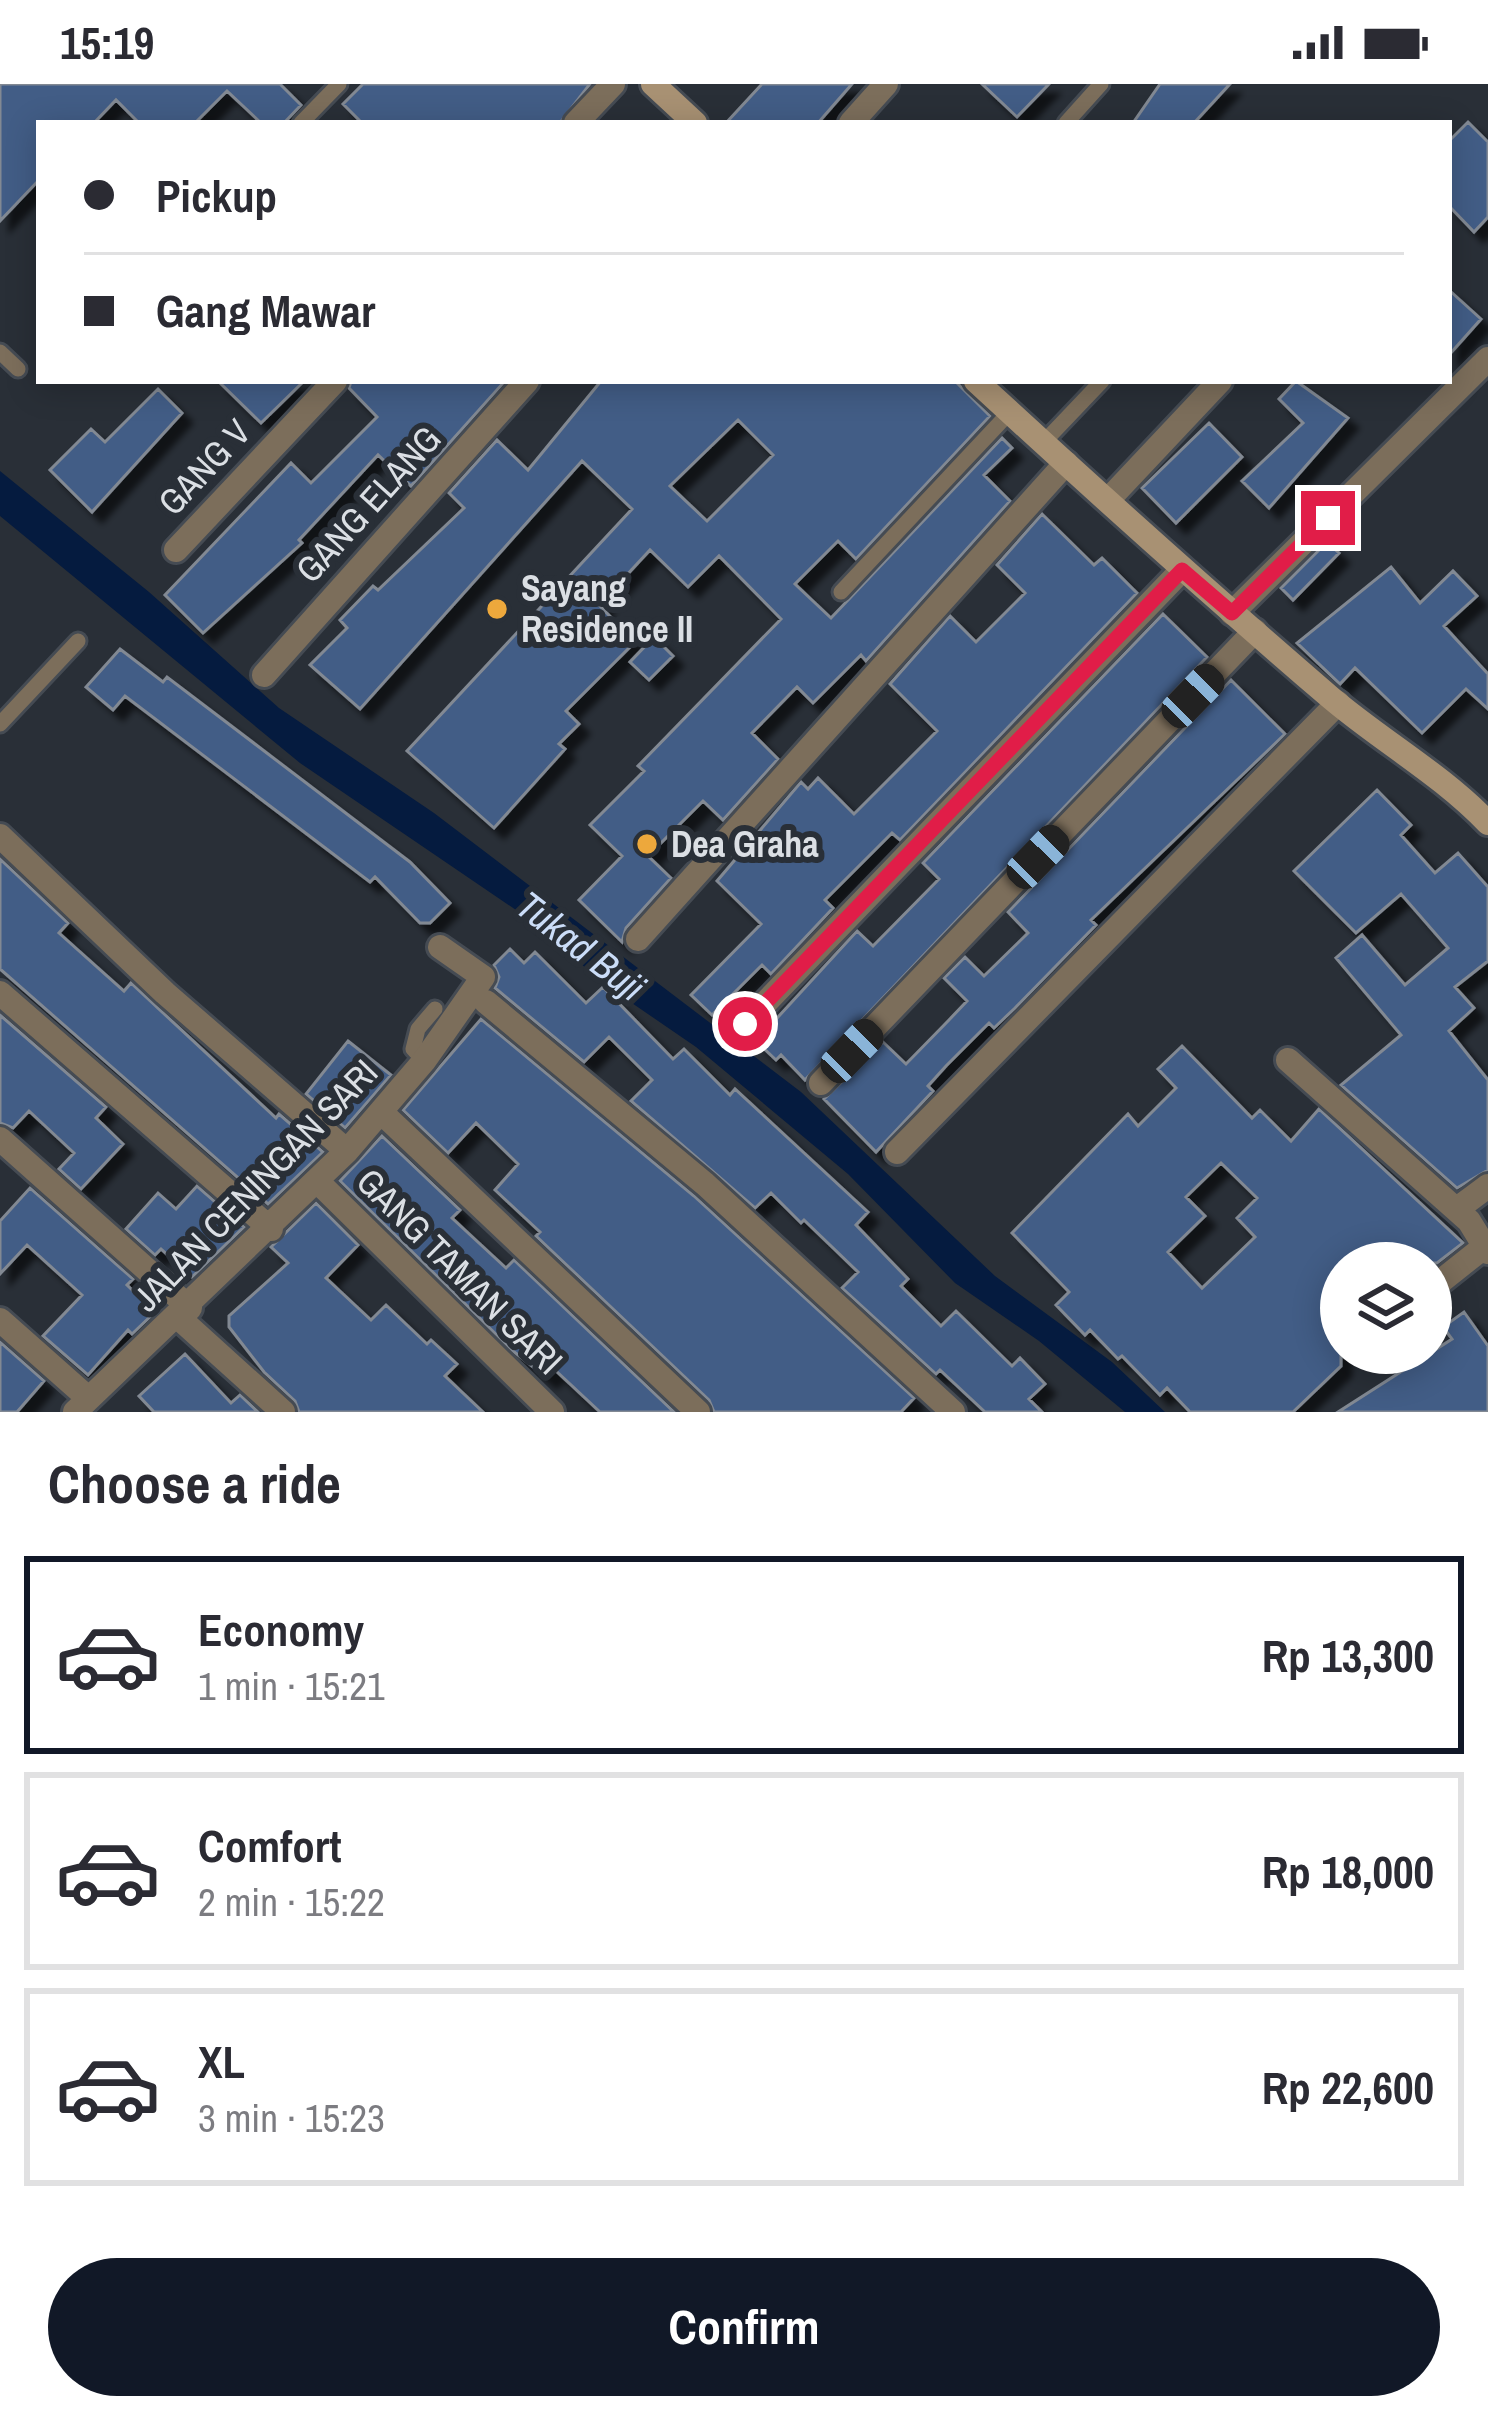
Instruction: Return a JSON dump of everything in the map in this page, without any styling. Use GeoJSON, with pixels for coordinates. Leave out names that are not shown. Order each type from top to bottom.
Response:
{"type":"FeatureCollection","features":[{"type":"Feature","properties":{"kind":"street"},"geometry":{"type":"LineString","coordinates":[[579,120],[613,84]]}},
{"type":"Feature","properties":{"kind":"street"},"geometry":{"type":"LineString","coordinates":[[653,84],[692,120]]}},
{"type":"Feature","properties":{"kind":"street"},"geometry":{"type":"LineString","coordinates":[[853,120],[886,84]]}},
{"type":"Feature","properties":{"kind":"street"},"geometry":{"type":"LineString","coordinates":[[1232,613],[1488,359]]}},
{"type":"Feature","properties":{"kind":"street","name":"GANG V"},"geometry":{"type":"LineString","coordinates":[[176,550],[331,384]]}},
{"type":"Feature","properties":{"kind":"street","name":"GANG ELANG"},"geometry":{"type":"LineString","coordinates":[[264,675],[524,384]]}},
{"type":"Feature","properties":{"kind":"street"},"geometry":{"type":"LineString","coordinates":[[979,384],[1232,613],[1486,818]]}},
{"type":"Feature","properties":{"kind":"street"},"geometry":{"type":"LineString","coordinates":[[1108,500],[1217,384]]}},
{"type":"Feature","properties":{"kind":"street"},"geometry":{"type":"LineString","coordinates":[[638,939],[1066,463]]}},
{"type":"Feature","properties":{"kind":"street"},"geometry":{"type":"LineString","coordinates":[[745,1024],[1182,570]]}},
{"type":"Feature","properties":{"kind":"street"},"geometry":{"type":"LineString","coordinates":[[821,1083],[1255,632]]}},
{"type":"Feature","properties":{"kind":"street"},"geometry":{"type":"LineString","coordinates":[[897,1152],[1338,703]]}},
{"type":"Feature","properties":{"kind":"street"},"geometry":{"type":"LineString","coordinates":[[0,836],[165,993],[347,1151]]}},
{"type":"Feature","properties":{"kind":"street","name":"JALAN CENINGAN SARI"},"geometry":{"type":"LineString","coordinates":[[82,1405],[318,1182],[424,1060],[483,977],[440,947]]}},
{"type":"Feature","properties":{"kind":"street"},"geometry":{"type":"LineString","coordinates":[[0,993],[271,1229]]}},
{"type":"Feature","properties":{"kind":"street"},"geometry":{"type":"LineString","coordinates":[[486,1002],[687,1168],[953,1412]]}},
{"type":"Feature","properties":{"kind":"street"},"geometry":{"type":"LineString","coordinates":[[1288,1060],[1457,1209],[1486,1249],[1452,1274]]}},
{"type":"Feature","properties":{"kind":"street"},"geometry":{"type":"LineString","coordinates":[[381,1112],[698,1412]]}},
{"type":"Feature","properties":{"kind":"street"},"geometry":{"type":"LineString","coordinates":[[0,1139],[283,1412]]}},
{"type":"Feature","properties":{"kind":"street","name":"GANG TAMAN SARI"},"geometry":{"type":"LineString","coordinates":[[318,1182],[552,1412]]}},
{"type":"Feature","properties":{"kind":"street"},"geometry":{"type":"LineString","coordinates":[[1457,1209],[1488,1186]]}},
{"type":"Feature","properties":{"kind":"street"},"geometry":{"type":"LineString","coordinates":[[0,1320],[82,1405]]}},
{"type":"Feature","properties":{"kind":"lane"},"geometry":{"type":"LineString","coordinates":[[304,120],[339,84]]}},
{"type":"Feature","properties":{"kind":"lane"},"geometry":{"type":"LineString","coordinates":[[1069,120],[1101,84]]}},
{"type":"Feature","properties":{"kind":"lane"},"geometry":{"type":"LineString","coordinates":[[0,352],[18,369]]}},
{"type":"Feature","properties":{"kind":"lane"},"geometry":{"type":"LineString","coordinates":[[1043,442],[1099,384]]}},
{"type":"Feature","properties":{"kind":"lane"},"geometry":{"type":"LineString","coordinates":[[841,592],[1010,412]]}},
{"type":"Feature","properties":{"kind":"lane"},"geometry":{"type":"LineString","coordinates":[[0,724],[78,641]]}},
{"type":"Feature","properties":{"kind":"lane"},"geometry":{"type":"LineString","coordinates":[[424,1060],[413,1049],[414,1042],[435,1009]]}},
{"type":"Feature","properties":{"kind":"water","name":"Tukad Buji"},"geometry":{"type":"Polygon","coordinates":[[[0,471],[149,592],[279,708],[434,813],[801,1092],[995,1276],[1112,1362],[1165,1412],[1125,1412],[1039,1341],[955,1283],[848,1174],[696,1047],[610,988],[516,910],[300,763],[0,516],[0,471]]]}},
{"type":"Feature","properties":{"kind":"building"},"geometry":{"type":"Polygon","coordinates":[[[0,84],[280,84],[301,105],[287,120],[258,120],[227,91],[198,120],[136,120],[116,100],[97,120],[36,120],[36,183],[0,221],[0,84]]]}},
{"type":"Feature","properties":{"kind":"building"},"geometry":{"type":"Polygon","coordinates":[[[363,84],[590,84],[562,120],[359,120],[343,104],[363,84]]]}},
{"type":"Feature","properties":{"kind":"building"},"geometry":{"type":"Polygon","coordinates":[[[762,84],[852,84],[821,120],[729,120],[762,84]]]}},
{"type":"Feature","properties":{"kind":"building"},"geometry":{"type":"Polygon","coordinates":[[[982,84],[1049,84],[1017,117],[982,84]]]}},
{"type":"Feature","properties":{"kind":"building"},"geometry":{"type":"Polygon","coordinates":[[[1160,84],[1230,84],[1197,120],[1135,120],[1160,84]]]}},
{"type":"Feature","properties":{"kind":"building"},"geometry":{"type":"Polygon","coordinates":[[[1468,122],[1488,142],[1488,217],[1474,232],[1452,209],[1452,138],[1468,122]]]}},
{"type":"Feature","properties":{"kind":"building"},"geometry":{"type":"Polygon","coordinates":[[[1452,293],[1481,319],[1452,352],[1452,293]]]}},
{"type":"Feature","properties":{"kind":"building"},"geometry":{"type":"Polygon","coordinates":[[[221,384],[301,384],[261,423],[221,384]]]}},
{"type":"Feature","properties":{"kind":"building"},"geometry":{"type":"Polygon","coordinates":[[[350,384],[502,384],[411,486],[378,455],[299,540],[302,543],[203,633],[165,595],[291,463],[311,483],[377,417],[350,384]]]}},
{"type":"Feature","properties":{"kind":"building"},"geometry":{"type":"Polygon","coordinates":[[[599,384],[958,384],[990,416],[856,559],[838,541],[795,584],[831,618],[1002,438],[1012,448],[984,475],[1010,501],[866,661],[861,655],[813,703],[797,687],[752,733],[778,759],[723,820],[703,801],[648,856],[671,878],[626,928],[622,942],[579,900],[622,856],[590,825],[644,771],[638,766],[781,619],[719,556],[688,587],[650,550],[599,605],[635,642],[566,711],[579,724],[559,744],[565,749],[494,828],[407,751],[632,509],[582,461],[360,709],[310,665],[347,628],[340,620],[373,586],[378,590],[464,508],[449,493],[497,440],[528,470],[599,384]],[[738,420],[670,486],[707,521],[773,455],[738,420]]]}},
{"type":"Feature","properties":{"kind":"building"},"geometry":{"type":"Polygon","coordinates":[[[1293,384],[1300,384],[1348,418],[1269,508],[1242,481],[1303,423],[1279,399],[1293,384]]]}},
{"type":"Feature","properties":{"kind":"building"},"geometry":{"type":"Polygon","coordinates":[[[158,389],[182,413],[92,512],[50,470],[91,429],[105,442],[158,389]]]}},
{"type":"Feature","properties":{"kind":"building"},"geometry":{"type":"Polygon","coordinates":[[[1209,423],[1242,457],[1176,523],[1142,488],[1209,423]]]}},
{"type":"Feature","properties":{"kind":"building"},"geometry":{"type":"Polygon","coordinates":[[[1042,514],[1094,565],[1102,558],[1137,593],[900,840],[892,833],[825,900],[833,908],[771,974],[762,965],[712,1015],[691,995],[761,924],[717,881],[801,782],[808,789],[818,778],[854,814],[937,731],[890,684],[950,616],[976,642],[1025,593],[997,565],[1042,514]]]}},
{"type":"Feature","properties":{"kind":"building"},"geometry":{"type":"Polygon","coordinates":[[[1327,542],[1339,553],[1293,600],[1281,588],[1327,542]]]}},
{"type":"Feature","properties":{"kind":"building"},"geometry":{"type":"Polygon","coordinates":[[[1391,567],[1420,603],[1453,571],[1477,596],[1444,626],[1488,674],[1488,709],[1466,689],[1422,733],[1355,668],[1340,684],[1297,643],[1391,567]]]}},
{"type":"Feature","properties":{"kind":"building"},"geometry":{"type":"Polygon","coordinates":[[[1163,614],[1207,657],[805,1080],[781,1055],[776,1060],[756,1041],[857,931],[873,946],[939,879],[923,863],[1163,614]]]}},
{"type":"Feature","properties":{"kind":"building"},"geometry":{"type":"Polygon","coordinates":[[[654,637],[673,656],[649,680],[630,662],[654,637]]]}},
{"type":"Feature","properties":{"kind":"building"},"geometry":{"type":"Polygon","coordinates":[[[120,649],[163,682],[167,677],[410,862],[450,903],[430,923],[420,923],[375,877],[370,882],[125,696],[113,710],[86,687],[120,649]]]}},
{"type":"Feature","properties":{"kind":"building"},"geometry":{"type":"Polygon","coordinates":[[[1231,680],[1285,734],[1091,920],[1096,925],[1015,1008],[994,1028],[989,1023],[946,1066],[928,1086],[933,1091],[876,1152],[824,1099],[883,1042],[906,1064],[948,1021],[967,1001],[944,978],[965,957],[984,976],[1028,933],[1008,912],[1231,680]]]}},
{"type":"Feature","properties":{"kind":"building"},"geometry":{"type":"Polygon","coordinates":[[[1377,790],[1411,825],[1401,835],[1435,873],[1458,853],[1488,887],[1488,961],[1455,987],[1474,1008],[1449,1031],[1488,1080],[1488,1170],[1457,1188],[1341,1085],[1401,1035],[1336,958],[1362,935],[1405,985],[1448,948],[1401,894],[1356,933],[1294,871],[1377,790]]]}},
{"type":"Feature","properties":{"kind":"building"},"geometry":{"type":"Polygon","coordinates":[[[0,859],[68,923],[59,933],[124,991],[131,983],[276,1118],[279,1114],[323,1152],[268,1204],[0,969],[0,859]]]}},
{"type":"Feature","properties":{"kind":"building"},"geometry":{"type":"Polygon","coordinates":[[[510,949],[524,963],[535,952],[586,1003],[603,987],[673,1059],[684,1049],[730,1095],[735,1089],[868,1212],[856,1225],[908,1279],[901,1286],[941,1326],[956,1311],[1012,1366],[1020,1358],[1045,1384],[1029,1399],[1042,1412],[985,1412],[940,1370],[936,1374],[842,1288],[858,1272],[804,1220],[801,1223],[771,1193],[755,1208],[631,1101],[652,1080],[609,1037],[584,1062],[495,988],[499,977],[494,965],[510,949]]]}},
{"type":"Feature","properties":{"kind":"building"},"geometry":{"type":"Polygon","coordinates":[[[0,1015],[106,1107],[96,1118],[123,1144],[81,1189],[59,1169],[74,1153],[29,1111],[13,1128],[0,1123],[0,1015]]]}},
{"type":"Feature","properties":{"kind":"building"},"geometry":{"type":"Polygon","coordinates":[[[481,1019],[694,1196],[914,1398],[901,1412],[714,1412],[709,1400],[536,1236],[540,1232],[495,1190],[518,1164],[476,1123],[448,1153],[403,1110],[481,1019]]]}},
{"type":"Feature","properties":{"kind":"building"},"geometry":{"type":"Polygon","coordinates":[[[348,1041],[391,1075],[345,1128],[306,1094],[348,1041]]]}},
{"type":"Feature","properties":{"kind":"building"},"geometry":{"type":"Polygon","coordinates":[[[1182,1046],[1252,1118],[1260,1110],[1291,1141],[1319,1109],[1463,1243],[1452,1251],[1452,1242],[1320,1242],[1320,1374],[1333,1374],[1293,1412],[1190,1412],[1167,1388],[1160,1395],[1122,1356],[1118,1359],[1090,1330],[1085,1335],[1056,1305],[1069,1292],[1012,1233],[1128,1114],[1138,1126],[1176,1088],[1158,1069],[1182,1046]],[[1221,1163],[1186,1197],[1205,1216],[1168,1252],[1202,1288],[1255,1237],[1237,1218],[1257,1198],[1221,1163]]]}},
{"type":"Feature","properties":{"kind":"building"},"geometry":{"type":"Polygon","coordinates":[[[382,1136],[460,1210],[452,1218],[506,1268],[514,1260],[674,1412],[600,1412],[555,1370],[547,1378],[513,1351],[340,1181],[382,1136]]]}},
{"type":"Feature","properties":{"kind":"building"},"geometry":{"type":"Polygon","coordinates":[[[197,1186],[244,1227],[192,1277],[161,1249],[155,1255],[126,1229],[158,1193],[176,1209],[197,1186]]]}},
{"type":"Feature","properties":{"kind":"building"},"geometry":{"type":"Polygon","coordinates":[[[30,1188],[133,1279],[127,1285],[155,1312],[132,1334],[128,1330],[88,1375],[43,1336],[82,1295],[27,1245],[0,1274],[0,1221],[30,1188]]]}},
{"type":"Feature","properties":{"kind":"building"},"geometry":{"type":"Polygon","coordinates":[[[316,1203],[358,1245],[326,1278],[371,1320],[386,1305],[427,1344],[431,1340],[457,1364],[445,1376],[483,1412],[299,1412],[295,1401],[264,1372],[229,1327],[229,1316],[288,1263],[271,1247],[316,1203]]]}},
{"type":"Feature","properties":{"kind":"building"},"geometry":{"type":"Polygon","coordinates":[[[1464,1312],[1488,1346],[1488,1412],[1338,1412],[1397,1374],[1452,1374],[1452,1321],[1464,1312]]]}},
{"type":"Feature","properties":{"kind":"building"},"geometry":{"type":"Polygon","coordinates":[[[0,1342],[44,1381],[17,1412],[0,1412],[0,1342]]]}},
{"type":"Feature","properties":{"kind":"building"},"geometry":{"type":"Polygon","coordinates":[[[185,1354],[231,1403],[240,1395],[258,1412],[154,1412],[139,1396],[185,1354]]]}},
{"type":"Feature","properties":{"kind":"place","name":"Sayang Residence II"},"geometry":{"type":"Point","coordinates":[497,609]}},
{"type":"Feature","properties":{"kind":"place","name":"Dea Graha"},"geometry":{"type":"Point","coordinates":[647,844]}},
{"type":"Feature","properties":{"kind":"route"},"geometry":{"type":"LineString","coordinates":[[745,1024],[1182,570],[1232,613],[1328,518]]}}]}
